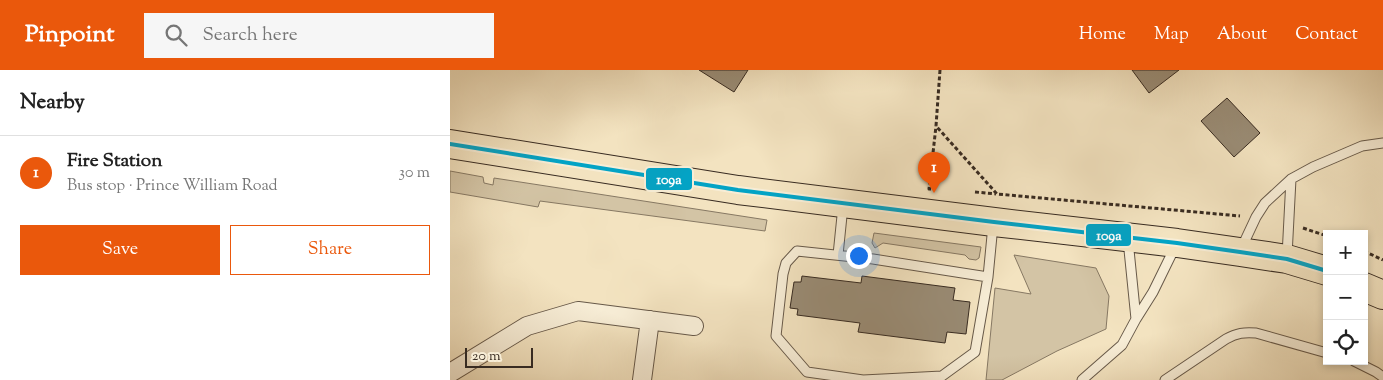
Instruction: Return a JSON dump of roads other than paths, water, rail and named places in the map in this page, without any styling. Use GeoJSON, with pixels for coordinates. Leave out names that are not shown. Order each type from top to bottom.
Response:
{"type":"FeatureCollection","features":[{"type":"Feature","properties":{"kind":"main road"},"geometry":{"type":"LineString","coordinates":[[450,144],[738,190],[1240,252],[1287,259],[1323,270]]}},
{"type":"Feature","properties":{"kind":"main road"},"geometry":{"type":"LineString","coordinates":[[1368,289],[1383,295]]}},
{"type":"Feature","properties":{"kind":"street"},"geometry":{"type":"LineString","coordinates":[[450,373],[527,326],[578,311],[694,326]]}},
{"type":"Feature","properties":{"kind":"street"},"geometry":{"type":"LineString","coordinates":[[642,380],[650,320]]}},
{"type":"Feature","properties":{"kind":"lane"},"geometry":{"type":"LineString","coordinates":[[1240,252],[1256,217],[1265,203],[1291,179],[1312,167],[1362,146],[1383,143]]}},
{"type":"Feature","properties":{"kind":"lane"},"geometry":{"type":"LineString","coordinates":[[1287,259],[1291,179]]}},
{"type":"Feature","properties":{"kind":"lane"},"geometry":{"type":"LineString","coordinates":[[838,255],[843,203]]}},
{"type":"Feature","properties":{"kind":"lane"},"geometry":{"type":"LineString","coordinates":[[988,278],[838,255],[798,251],[786,263],[783,274],[776,336],[807,372],[863,380],[942,376],[975,352],[988,278],[994,222]]}},
{"type":"Feature","properties":{"kind":"lane"},"geometry":{"type":"LineString","coordinates":[[1128,237],[1136,319]]}},
{"type":"Feature","properties":{"kind":"lane"},"geometry":{"type":"LineString","coordinates":[[1082,380],[1122,345],[1153,292],[1177,243]]}},
{"type":"Feature","properties":{"kind":"lane"},"geometry":{"type":"LineString","coordinates":[[1165,380],[1226,338],[1245,332],[1256,333],[1323,352]]}},
{"type":"Feature","properties":{"kind":"lane"},"geometry":{"type":"LineString","coordinates":[[1362,365],[1383,377]]}},
{"type":"Feature","properties":{"kind":"place","name":"Fire Station"},"geometry":{"type":"Point","coordinates":[934,193]}}]}
